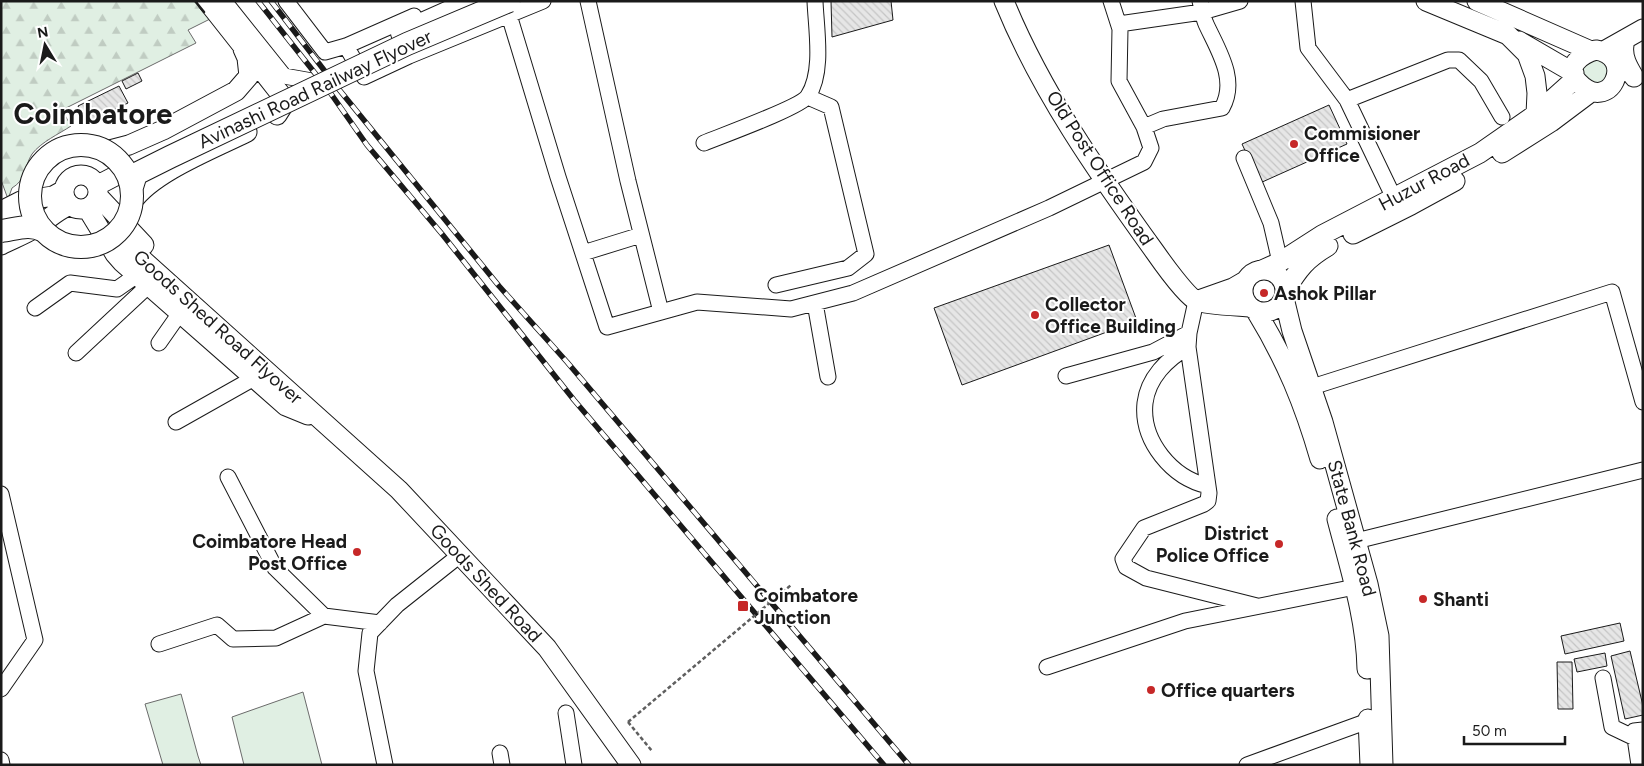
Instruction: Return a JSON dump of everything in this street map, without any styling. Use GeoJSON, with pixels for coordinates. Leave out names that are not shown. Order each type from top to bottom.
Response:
{"type":"FeatureCollection","features":[{"type":"Feature","properties":{"kind":"highway","name":"Avinashi Road Railway Flyover"},"geometry":{"type":"LineString","coordinates":[[122,175],[133,160],[474,1]]}},
{"type":"Feature","properties":{"kind":"highway","name":"Avinashi Road Railway Flyover"},"geometry":{"type":"LineString","coordinates":[[122,175],[136,174],[407,44],[509,8]]}},
{"type":"Feature","properties":{"kind":"highway"},"geometry":{"type":"LineString","coordinates":[[1,230],[29,226],[38,228],[56,240],[71,246],[86,247],[102,242],[114,234],[126,220],[122,175],[90,145],[73,145],[57,151],[44,161],[34,175],[30,191],[31,208],[36,220],[44,231]]}},
{"type":"Feature","properties":{"kind":"highway"},"geometry":{"type":"LineString","coordinates":[[1,230],[23,218],[31,208]]}},
{"type":"Feature","properties":{"kind":"main road"},"geometry":{"type":"LineString","coordinates":[[122,175],[145,186],[182,164],[271,121],[284,104],[282,96],[207,1]]}},
{"type":"Feature","properties":{"kind":"main road","name":"Old Post Office Road"},"geometry":{"type":"LineString","coordinates":[[1004,1],[1019,38],[1073,134],[1104,182],[1175,278],[1196,301]]}},
{"type":"Feature","properties":{"kind":"main road"},"geometry":{"type":"LineString","coordinates":[[1426,1],[1508,35],[1574,76],[1590,92],[1608,90],[1614,84],[1638,75],[1626,62],[1623,48],[1634,34]]}},
{"type":"Feature","properties":{"kind":"main road"},"geometry":{"type":"LineString","coordinates":[[1477,1],[1610,55],[1615,61],[1617,69],[1614,84]]}},
{"type":"Feature","properties":{"kind":"main road"},"geometry":{"type":"LineString","coordinates":[[1574,76],[1575,62],[1581,55],[1597,51],[1634,34]]}},
{"type":"Feature","properties":{"kind":"main road"},"geometry":{"type":"LineString","coordinates":[[1508,35],[1526,54],[1535,76],[1537,92],[1536,114]]}},
{"type":"Feature","properties":{"kind":"main road"},"geometry":{"type":"LineString","coordinates":[[1,245],[27,233],[58,210],[122,175],[129,145],[163,130],[236,91],[249,76],[248,58],[241,44]]}},
{"type":"Feature","properties":{"kind":"main road","name":"Huzur Road"},"geometry":{"type":"LineString","coordinates":[[1262,270],[1280,262],[1322,236],[1480,153],[1536,114],[1574,76]]}},
{"type":"Feature","properties":{"kind":"main road","name":"Huzur Road"},"geometry":{"type":"LineString","coordinates":[[1285,294],[1298,269],[1312,255],[1411,205],[1486,163],[1551,122],[1590,92]]}},
{"type":"Feature","properties":{"kind":"main road"},"geometry":{"type":"LineString","coordinates":[[1,210],[26,200],[53,196],[83,197],[138,240],[306,389],[321,420]]}},
{"type":"Feature","properties":{"kind":"main road"},"geometry":{"type":"LineString","coordinates":[[83,197],[115,254],[286,406],[321,420]]}},
{"type":"Feature","properties":{"kind":"main road","name":"Goods Shed Road Flyover"},"geometry":{"type":"LineString","coordinates":[[114,234],[321,420]]}},
{"type":"Feature","properties":{"kind":"main road"},"geometry":{"type":"LineString","coordinates":[[1196,301],[1253,309],[1263,313],[1276,309],[1285,294],[1281,278],[1262,270],[1250,276],[1243,288],[1243,295],[1253,309]]}},
{"type":"Feature","properties":{"kind":"main road"},"geometry":{"type":"LineString","coordinates":[[1196,301],[1246,282]]}},
{"type":"Feature","properties":{"kind":"main road","name":"State Bank Road"},"geometry":{"type":"LineString","coordinates":[[1285,294],[1292,331],[1312,387],[1368,584],[1379,636],[1383,765]]}},
{"type":"Feature","properties":{"kind":"main road","name":"State Bank Road"},"geometry":{"type":"LineString","coordinates":[[1253,309],[1282,355],[1299,396],[1334,505],[1355,587],[1366,644],[1370,765]]}},
{"type":"Feature","properties":{"kind":"main road","name":"Goods Shed Road"},"geometry":{"type":"LineString","coordinates":[[321,420],[399,490],[547,648],[631,765]]}},
{"type":"Feature","properties":{"kind":"street"},"geometry":{"type":"LineString","coordinates":[[224,1],[284,76],[312,81]]}},
{"type":"Feature","properties":{"kind":"street"},"geometry":{"type":"LineString","coordinates":[[286,1],[326,52],[346,46],[447,1]]}},
{"type":"Feature","properties":{"kind":"street"},"geometry":{"type":"LineString","coordinates":[[346,46],[364,77],[509,8],[544,1]]}},
{"type":"Feature","properties":{"kind":"street"},"geometry":{"type":"LineString","coordinates":[[588,1],[628,181],[661,312]]}},
{"type":"Feature","properties":{"kind":"street"},"geometry":{"type":"LineString","coordinates":[[704,142],[789,108],[808,97],[816,75],[815,1]]}},
{"type":"Feature","properties":{"kind":"street"},"geometry":{"type":"LineString","coordinates":[[509,8],[607,328],[697,302],[791,309],[853,293],[1030,216],[1144,162],[1151,148],[1144,127],[1119,81],[1120,29],[1111,1]]}},
{"type":"Feature","properties":{"kind":"street"},"geometry":{"type":"LineString","coordinates":[[1119,24],[1240,1]]}},
{"type":"Feature","properties":{"kind":"street"},"geometry":{"type":"LineString","coordinates":[[1303,1],[1308,48],[1348,100],[1394,198]]}},
{"type":"Feature","properties":{"kind":"street"},"geometry":{"type":"LineString","coordinates":[[1144,127],[1163,119],[1222,108],[1226,101],[1229,79],[1219,48],[1205,22],[1201,7]]}},
{"type":"Feature","properties":{"kind":"street"},"geometry":{"type":"LineString","coordinates":[[1348,100],[1448,60],[1459,60],[1481,81],[1502,117]]}},
{"type":"Feature","properties":{"kind":"street"},"geometry":{"type":"LineString","coordinates":[[776,285],[848,268],[866,254],[831,107],[808,97]]}},
{"type":"Feature","properties":{"kind":"street"},"geometry":{"type":"LineString","coordinates":[[1244,158],[1271,223],[1280,262]]}},
{"type":"Feature","properties":{"kind":"street"},"geometry":{"type":"LineString","coordinates":[[583,253],[641,235]]}},
{"type":"Feature","properties":{"kind":"street"},"geometry":{"type":"LineString","coordinates":[[35,308],[70,283],[117,289],[143,280]]}},
{"type":"Feature","properties":{"kind":"street"},"geometry":{"type":"LineString","coordinates":[[76,353],[143,280]]}},
{"type":"Feature","properties":{"kind":"street"},"geometry":{"type":"LineString","coordinates":[[1312,387],[1612,292],[1643,402]]}},
{"type":"Feature","properties":{"kind":"street"},"geometry":{"type":"LineString","coordinates":[[1196,301],[1188,340],[1209,494],[1208,501],[1144,528],[1123,559],[1126,567],[1146,578],[1257,606]]}},
{"type":"Feature","properties":{"kind":"street"},"geometry":{"type":"LineString","coordinates":[[815,303],[828,377]]}},
{"type":"Feature","properties":{"kind":"street"},"geometry":{"type":"LineString","coordinates":[[159,343],[180,313]]}},
{"type":"Feature","properties":{"kind":"street"},"geometry":{"type":"LineString","coordinates":[[1066,376],[1188,340]]}},
{"type":"Feature","properties":{"kind":"street"},"geometry":{"type":"LineString","coordinates":[[1188,340],[1158,372],[1148,390],[1145,404],[1146,421],[1156,450],[1166,462],[1195,483],[1208,486]]}},
{"type":"Feature","properties":{"kind":"street"},"geometry":{"type":"LineString","coordinates":[[176,422],[254,378]]}},
{"type":"Feature","properties":{"kind":"street"},"geometry":{"type":"LineString","coordinates":[[1356,541],[1643,470]]}},
{"type":"Feature","properties":{"kind":"street"},"geometry":{"type":"LineString","coordinates":[[228,477],[275,568],[324,616]]}},
{"type":"Feature","properties":{"kind":"street"},"geometry":{"type":"LineString","coordinates":[[1,494],[34,640],[1,689]]}},
{"type":"Feature","properties":{"kind":"street"},"geometry":{"type":"LineString","coordinates":[[385,765],[366,672],[370,633],[397,605],[460,555]]}},
{"type":"Feature","properties":{"kind":"street"},"geometry":{"type":"LineString","coordinates":[[1047,666],[1185,621],[1355,587]]}},
{"type":"Feature","properties":{"kind":"street"},"geometry":{"type":"LineString","coordinates":[[159,644],[217,625],[233,639],[276,638],[324,616],[380,623]]}},
{"type":"Feature","properties":{"kind":"street"},"geometry":{"type":"LineString","coordinates":[[1604,678],[1612,727],[1639,734],[1638,765]]}},
{"type":"Feature","properties":{"kind":"street"},"geometry":{"type":"LineString","coordinates":[[566,713],[574,765]]}},
{"type":"Feature","properties":{"kind":"street"},"geometry":{"type":"LineString","coordinates":[[1247,765],[1368,721]]}},
{"type":"Feature","properties":{"kind":"street"},"geometry":{"type":"LineString","coordinates":[[1,760],[2,765]]}},
{"type":"Feature","properties":{"kind":"path"},"geometry":{"type":"LineString","coordinates":[[652,751],[628,722],[791,585]]}},
{"type":"Feature","properties":{"kind":"green space"},"geometry":{"type":"Polygon","coordinates":[[[1,1],[195,1],[210,19],[188,30],[196,43],[62,110],[71,126],[45,142],[32,154],[20,181],[12,188],[8,199],[1,180],[1,1]]]}},
{"type":"Feature","properties":{"kind":"green space"},"geometry":{"type":"Polygon","coordinates":[[[1602,57],[1611,75],[1598,85],[1584,77],[1583,66],[1586,61],[1602,57]]]}},
{"type":"Feature","properties":{"kind":"green space"},"geometry":{"type":"Polygon","coordinates":[[[303,692],[322,765],[244,765],[232,717],[303,692]]]}},
{"type":"Feature","properties":{"kind":"green space"},"geometry":{"type":"Polygon","coordinates":[[[181,694],[201,765],[163,765],[145,704],[181,694]]]}},
{"type":"Feature","properties":{"kind":"building"},"geometry":{"type":"Polygon","coordinates":[[[831,1],[891,1],[893,20],[832,37],[831,1]]]}},
{"type":"Feature","properties":{"kind":"building"},"geometry":{"type":"Polygon","coordinates":[[[138,73],[142,81],[126,89],[122,81],[138,73]]]}},
{"type":"Feature","properties":{"kind":"building"},"geometry":{"type":"Polygon","coordinates":[[[119,86],[128,103],[86,123],[78,106],[119,86]]]}},
{"type":"Feature","properties":{"kind":"building","name":"Commisioner Office"},"geometry":{"type":"Polygon","coordinates":[[[1329,105],[1347,144],[1260,183],[1242,144],[1329,105]]]}},
{"type":"Feature","properties":{"kind":"building","name":"Collector Office Building"},"geometry":{"type":"Polygon","coordinates":[[[1109,245],[1137,321],[962,385],[934,308],[1109,245]]]}},
{"type":"Feature","properties":{"kind":"building"},"geometry":{"type":"Polygon","coordinates":[[[1620,623],[1624,641],[1565,654],[1561,636],[1620,623]]]}},
{"type":"Feature","properties":{"kind":"building"},"geometry":{"type":"Polygon","coordinates":[[[1630,651],[1643,706],[1643,715],[1625,719],[1611,656],[1630,651]]]}},
{"type":"Feature","properties":{"kind":"building"},"geometry":{"type":"Polygon","coordinates":[[[1605,653],[1607,666],[1577,672],[1574,659],[1605,653]]]}},
{"type":"Feature","properties":{"kind":"building"},"geometry":{"type":"Polygon","coordinates":[[[1557,662],[1572,662],[1573,709],[1558,709],[1557,662]]]}},
{"type":"Feature","properties":{"kind":"railway"},"geometry":{"type":"LineString","coordinates":[[258,1],[329,91],[367,145],[442,234],[574,400],[884,765]]}},
{"type":"Feature","properties":{"kind":"railway"},"geometry":{"type":"LineString","coordinates":[[271,1],[337,87],[499,286],[567,362],[909,765]]}},
{"type":"Feature","properties":{"kind":"wall"},"geometry":{"type":"LineString","coordinates":[[195,1],[204,12]]}},
{"type":"Feature","properties":{"kind":"place","name":"Commisioner Office"},"geometry":{"type":"Point","coordinates":[1294,144]}},
{"type":"Feature","properties":{"kind":"place","name":"Ashok Pillar"},"geometry":{"type":"Point","coordinates":[1264,293]}},
{"type":"Feature","properties":{"kind":"place","name":"Collector Office Building"},"geometry":{"type":"Point","coordinates":[1035,315]}},
{"type":"Feature","properties":{"kind":"place","name":"District Police Office"},"geometry":{"type":"Point","coordinates":[1279,544]}},
{"type":"Feature","properties":{"kind":"place","name":"Coimbatore Head Post Office"},"geometry":{"type":"Point","coordinates":[357,552]}},
{"type":"Feature","properties":{"kind":"place","name":"Shanti"},"geometry":{"type":"Point","coordinates":[1423,599]}},
{"type":"Feature","properties":{"kind":"place","name":"Coimbatore Junction"},"geometry":{"type":"Point","coordinates":[743,606]}},
{"type":"Feature","properties":{"kind":"place","name":"Office quarters"},"geometry":{"type":"Point","coordinates":[1151,690]}},
{"type":"Feature","properties":{"kind":"district","name":"Coimbatore"},"geometry":{"type":"Point","coordinates":[93,113]}}]}
